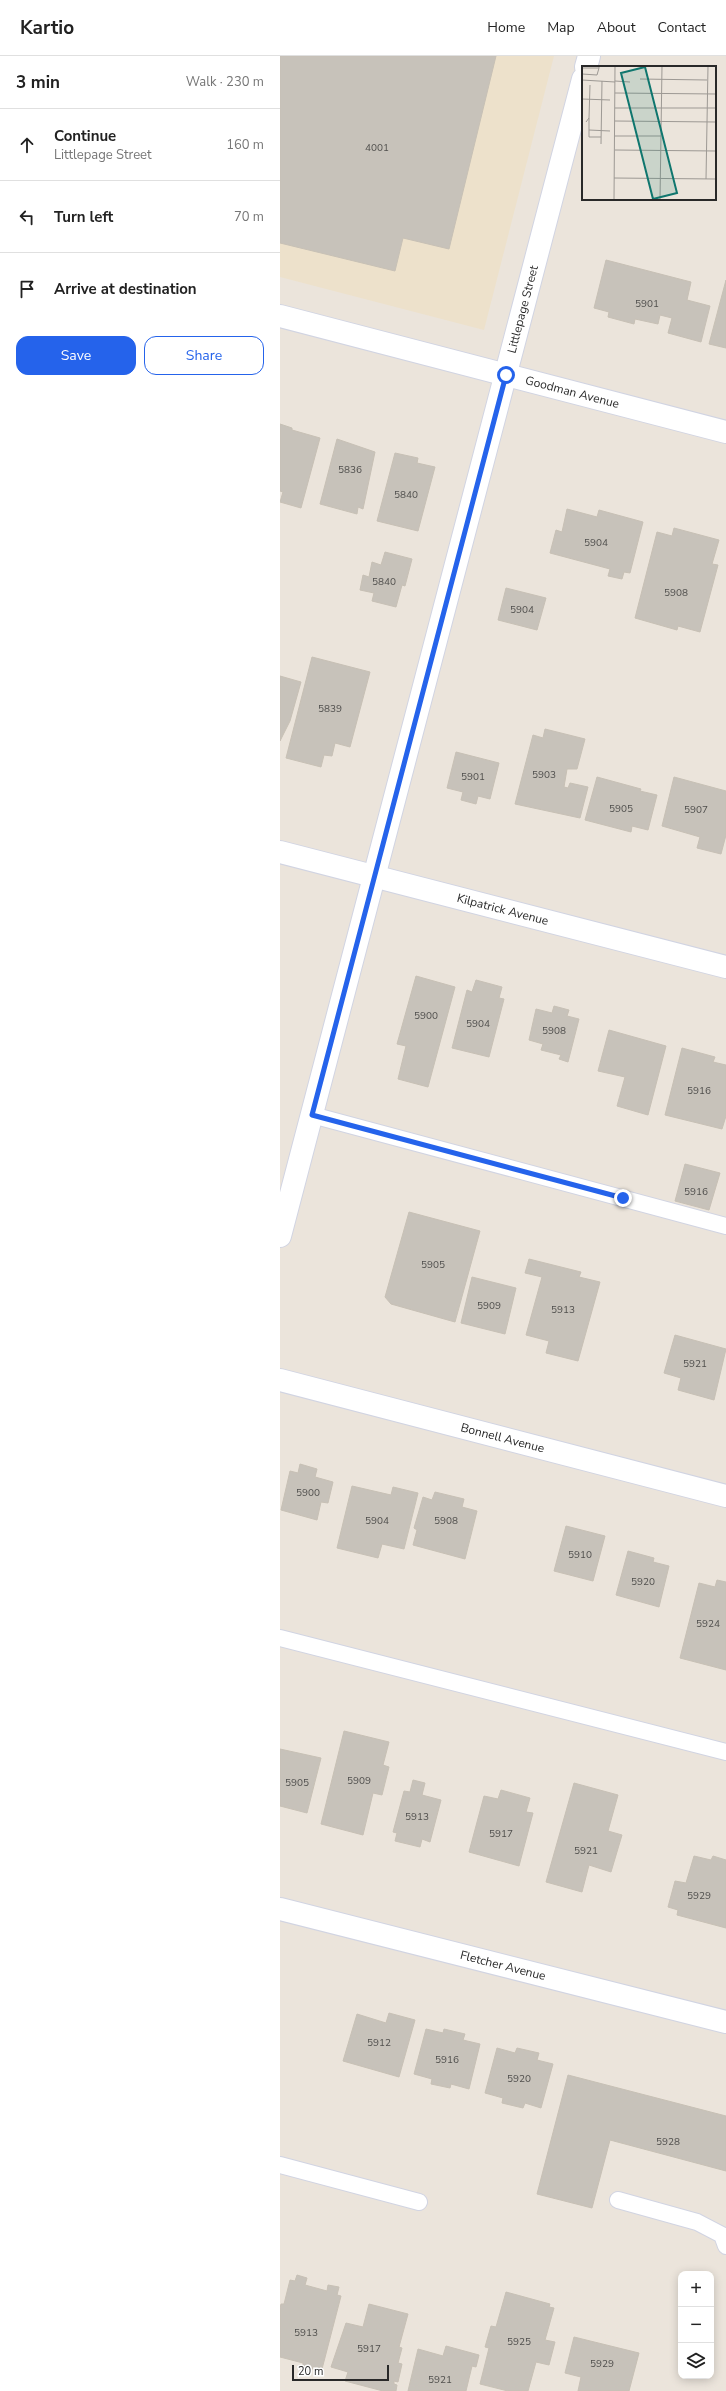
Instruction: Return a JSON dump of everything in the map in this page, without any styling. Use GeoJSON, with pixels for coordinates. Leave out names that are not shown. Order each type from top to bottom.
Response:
{"type":"FeatureCollection","features":[{"type":"Feature","properties":{"kind":"street"},"geometry":{"type":"LineString","coordinates":[[586,66],[589,56]]}},
{"type":"Feature","properties":{"kind":"street","name":"Littlepage Street"},"geometry":{"type":"LineString","coordinates":[[280,1236],[582,83]]}},
{"type":"Feature","properties":{"kind":"street","name":"Goodman Avenue"},"geometry":{"type":"LineString","coordinates":[[280,316],[726,432]]}},
{"type":"Feature","properties":{"kind":"street","name":"Kilpatrick Avenue"},"geometry":{"type":"LineString","coordinates":[[280,852],[726,967]]}},
{"type":"Feature","properties":{"kind":"street","name":"Bonnell Avenue"},"geometry":{"type":"LineString","coordinates":[[280,1380],[726,1496]]}},
{"type":"Feature","properties":{"kind":"street","name":"Fletcher Avenue"},"geometry":{"type":"LineString","coordinates":[[280,1909],[726,2022]]}},
{"type":"Feature","properties":{"kind":"lane"},"geometry":{"type":"LineString","coordinates":[[312,1115],[726,1226]]}},
{"type":"Feature","properties":{"kind":"lane"},"geometry":{"type":"LineString","coordinates":[[280,1638],[726,1752]]}},
{"type":"Feature","properties":{"kind":"lane"},"geometry":{"type":"LineString","coordinates":[[280,2165],[419,2202]]}},
{"type":"Feature","properties":{"kind":"lane"},"geometry":{"type":"LineString","coordinates":[[618,2200],[697,2222],[722,2235],[726,2246]]}},
{"type":"Feature","properties":{"kind":"shaded area"},"geometry":{"type":"Polygon","coordinates":[[[280,56],[554,56],[484,330],[280,277],[280,56]]]}},
{"type":"Feature","properties":{"kind":"building"},"geometry":{"type":"Polygon","coordinates":[[[280,56],[496,56],[449,249],[403,238],[395,271],[280,243],[280,56]]]}},
{"type":"Feature","properties":{"kind":"building"},"geometry":{"type":"Polygon","coordinates":[[[606,260],[691,282],[687,300],[710,306],[701,342],[668,333],[672,318],[660,315],[658,324],[635,319],[634,324],[608,317],[609,312],[594,308],[606,260]]]}},
{"type":"Feature","properties":{"kind":"building"},"geometry":{"type":"Polygon","coordinates":[[[726,280],[726,348],[709,344],[726,280]]]}},
{"type":"Feature","properties":{"kind":"building"},"geometry":{"type":"Polygon","coordinates":[[[280,424],[292,428],[292,430],[320,438],[301,508],[280,502],[283,492],[280,491],[280,424]]]}},
{"type":"Feature","properties":{"kind":"building"},"geometry":{"type":"Polygon","coordinates":[[[337,439],[375,452],[363,509],[358,507],[357,514],[320,504],[337,439]]]}},
{"type":"Feature","properties":{"kind":"building"},"geometry":{"type":"Polygon","coordinates":[[[395,453],[418,458],[417,463],[435,467],[418,531],[377,521],[395,453]]]}},
{"type":"Feature","properties":{"kind":"building"},"geometry":{"type":"Polygon","coordinates":[[[567,509],[597,517],[599,510],[643,522],[630,573],[624,572],[622,579],[608,576],[610,569],[550,553],[556,530],[562,532],[567,509]]]}},
{"type":"Feature","properties":{"kind":"building"},"geometry":{"type":"Polygon","coordinates":[[[674,528],[719,540],[712,564],[718,565],[700,632],[678,626],[677,630],[635,618],[657,532],[672,536],[674,528]]]}},
{"type":"Feature","properties":{"kind":"building"},"geometry":{"type":"Polygon","coordinates":[[[385,552],[412,559],[405,586],[402,585],[396,607],[372,601],[374,593],[360,590],[363,575],[369,577],[372,562],[381,565],[385,552]]]}},
{"type":"Feature","properties":{"kind":"building"},"geometry":{"type":"Polygon","coordinates":[[[506,588],[546,598],[537,630],[498,620],[506,588]]]}},
{"type":"Feature","properties":{"kind":"building"},"geometry":{"type":"Polygon","coordinates":[[[312,657],[370,672],[350,747],[335,743],[332,756],[324,755],[321,767],[286,758],[312,657]]]}},
{"type":"Feature","properties":{"kind":"building"},"geometry":{"type":"Polygon","coordinates":[[[280,676],[301,682],[290,721],[280,741],[280,676]]]}},
{"type":"Feature","properties":{"kind":"building"},"geometry":{"type":"Polygon","coordinates":[[[545,729],[585,739],[577,769],[567,769],[564,787],[568,788],[570,783],[588,787],[580,818],[515,804],[533,735],[543,738],[545,729]]]}},
{"type":"Feature","properties":{"kind":"building"},"geometry":{"type":"Polygon","coordinates":[[[456,752],[499,763],[490,799],[478,796],[476,804],[461,800],[463,792],[447,788],[456,752]]]}},
{"type":"Feature","properties":{"kind":"building"},"geometry":{"type":"Polygon","coordinates":[[[597,777],[657,795],[648,830],[632,826],[631,832],[585,820],[597,777]]]}},
{"type":"Feature","properties":{"kind":"building"},"geometry":{"type":"Polygon","coordinates":[[[674,777],[726,791],[726,835],[721,854],[697,848],[700,837],[662,826],[674,777]]]}},
{"type":"Feature","properties":{"kind":"building"},"geometry":{"type":"Polygon","coordinates":[[[416,976],[455,987],[428,1087],[398,1079],[406,1046],[397,1044],[416,976]]]}},
{"type":"Feature","properties":{"kind":"building"},"geometry":{"type":"Polygon","coordinates":[[[476,980],[502,987],[499,998],[504,999],[489,1057],[452,1048],[467,990],[472,992],[476,980]]]}},
{"type":"Feature","properties":{"kind":"building"},"geometry":{"type":"Polygon","coordinates":[[[554,1006],[569,1010],[567,1016],[579,1019],[568,1062],[559,1059],[561,1055],[541,1050],[543,1044],[529,1040],[536,1009],[552,1013],[554,1006]]]}},
{"type":"Feature","properties":{"kind":"building"},"geometry":{"type":"Polygon","coordinates":[[[609,1030],[666,1046],[648,1115],[617,1106],[625,1077],[598,1071],[609,1030]]]}},
{"type":"Feature","properties":{"kind":"building"},"geometry":{"type":"Polygon","coordinates":[[[682,1048],[715,1057],[713,1062],[726,1065],[726,1116],[722,1129],[665,1115],[682,1048]]]}},
{"type":"Feature","properties":{"kind":"building"},"geometry":{"type":"Polygon","coordinates":[[[685,1164],[720,1173],[709,1210],[675,1201],[685,1164]]]}},
{"type":"Feature","properties":{"kind":"building"},"geometry":{"type":"Polygon","coordinates":[[[409,1212],[480,1231],[455,1322],[391,1304],[385,1297],[409,1212]]]}},
{"type":"Feature","properties":{"kind":"building"},"geometry":{"type":"Polygon","coordinates":[[[529,1259],[581,1272],[579,1277],[600,1282],[578,1361],[546,1353],[549,1341],[526,1335],[542,1277],[525,1273],[529,1259]]]}},
{"type":"Feature","properties":{"kind":"building"},"geometry":{"type":"Polygon","coordinates":[[[472,1277],[516,1288],[505,1334],[461,1323],[472,1277]]]}},
{"type":"Feature","properties":{"kind":"building"},"geometry":{"type":"Polygon","coordinates":[[[675,1335],[726,1349],[714,1400],[678,1390],[681,1378],[664,1373],[675,1335]]]}},
{"type":"Feature","properties":{"kind":"building"},"geometry":{"type":"Polygon","coordinates":[[[300,1464],[317,1469],[315,1477],[333,1482],[328,1503],[321,1502],[317,1520],[281,1510],[290,1471],[298,1473],[300,1464]]]}},
{"type":"Feature","properties":{"kind":"building"},"geometry":{"type":"Polygon","coordinates":[[[352,1486],[391,1495],[393,1487],[418,1493],[404,1549],[382,1544],[378,1558],[337,1548],[352,1486]]]}},
{"type":"Feature","properties":{"kind":"building"},"geometry":{"type":"Polygon","coordinates":[[[435,1492],[464,1499],[462,1507],[477,1511],[465,1559],[413,1545],[417,1530],[414,1528],[423,1497],[432,1500],[435,1492]]]}},
{"type":"Feature","properties":{"kind":"building"},"geometry":{"type":"Polygon","coordinates":[[[566,1526],[605,1536],[593,1581],[554,1571],[566,1526]]]}},
{"type":"Feature","properties":{"kind":"building"},"geometry":{"type":"Polygon","coordinates":[[[628,1551],[654,1558],[653,1562],[669,1566],[659,1607],[616,1595],[628,1551]]]}},
{"type":"Feature","properties":{"kind":"building"},"geometry":{"type":"Polygon","coordinates":[[[717,1580],[726,1582],[726,1670],[680,1658],[699,1583],[715,1587],[717,1580]]]}},
{"type":"Feature","properties":{"kind":"building"},"geometry":{"type":"Polygon","coordinates":[[[344,1731],[389,1742],[383,1765],[389,1767],[382,1795],[373,1793],[363,1835],[321,1824],[344,1731]]]}},
{"type":"Feature","properties":{"kind":"building"},"geometry":{"type":"Polygon","coordinates":[[[280,1749],[321,1758],[307,1813],[280,1806],[280,1749]]]}},
{"type":"Feature","properties":{"kind":"building"},"geometry":{"type":"Polygon","coordinates":[[[413,1780],[425,1783],[422,1795],[441,1800],[430,1842],[422,1839],[420,1847],[395,1841],[397,1833],[393,1832],[404,1791],[410,1792],[413,1780]]]}},
{"type":"Feature","properties":{"kind":"building"},"geometry":{"type":"Polygon","coordinates":[[[574,1783],[618,1795],[608,1831],[622,1835],[611,1872],[589,1865],[582,1892],[546,1882],[574,1783]]]}},
{"type":"Feature","properties":{"kind":"building"},"geometry":{"type":"Polygon","coordinates":[[[501,1790],[530,1798],[526,1812],[533,1813],[519,1866],[469,1852],[484,1796],[498,1799],[501,1790]]]}},
{"type":"Feature","properties":{"kind":"building"},"geometry":{"type":"Polygon","coordinates":[[[694,1856],[711,1860],[713,1856],[726,1860],[726,1928],[677,1915],[678,1910],[668,1907],[675,1881],[686,1883],[694,1856]]]}},
{"type":"Feature","properties":{"kind":"building"},"geometry":{"type":"Polygon","coordinates":[[[389,2013],[415,2020],[399,2077],[343,2061],[357,2014],[386,2023],[389,2013]]]}},
{"type":"Feature","properties":{"kind":"building"},"geometry":{"type":"Polygon","coordinates":[[[426,2029],[443,2033],[444,2029],[465,2034],[463,2040],[480,2044],[469,2089],[451,2084],[450,2088],[431,2084],[432,2079],[414,2074],[426,2029]]]}},
{"type":"Feature","properties":{"kind":"building"},"geometry":{"type":"Polygon","coordinates":[[[497,2048],[515,2053],[517,2048],[539,2053],[537,2060],[553,2064],[541,2108],[525,2103],[523,2108],[502,2103],[503,2098],[485,2093],[497,2048]]]}},
{"type":"Feature","properties":{"kind":"building"},"geometry":{"type":"Polygon","coordinates":[[[568,2075],[726,2116],[726,2171],[610,2140],[592,2208],[537,2194],[568,2075]]]}},
{"type":"Feature","properties":{"kind":"building"},"geometry":{"type":"Polygon","coordinates":[[[297,2275],[307,2278],[305,2285],[327,2291],[328,2285],[339,2287],[337,2295],[341,2296],[322,2369],[313,2367],[313,2369],[303,2366],[303,2363],[280,2357],[280,2308],[281,2304],[284,2304],[290,2280],[295,2281],[297,2275]]]}},
{"type":"Feature","properties":{"kind":"building"},"geometry":{"type":"Polygon","coordinates":[[[506,2292],[550,2304],[549,2307],[554,2308],[545,2340],[555,2342],[549,2365],[536,2362],[528,2391],[508,2391],[480,2384],[489,2348],[485,2347],[491,2326],[496,2327],[506,2292]]]}},
{"type":"Feature","properties":{"kind":"building"},"geometry":{"type":"Polygon","coordinates":[[[369,2304],[408,2314],[399,2347],[402,2348],[398,2363],[402,2364],[398,2382],[394,2381],[394,2384],[397,2385],[396,2391],[383,2391],[345,2381],[348,2372],[331,2367],[346,2323],[363,2327],[369,2304]]]}},
{"type":"Feature","properties":{"kind":"building"},"geometry":{"type":"Polygon","coordinates":[[[574,2337],[639,2353],[629,2391],[578,2391],[581,2377],[565,2373],[574,2337]]]}},
{"type":"Feature","properties":{"kind":"building"},"geometry":{"type":"Polygon","coordinates":[[[446,2346],[479,2355],[476,2367],[472,2366],[466,2391],[408,2391],[418,2349],[443,2356],[446,2346]]]}},
{"type":"Feature","properties":{"kind":"route"},"geometry":{"type":"LineString","coordinates":[[506,375],[312,1115],[623,1198]]}}]}
